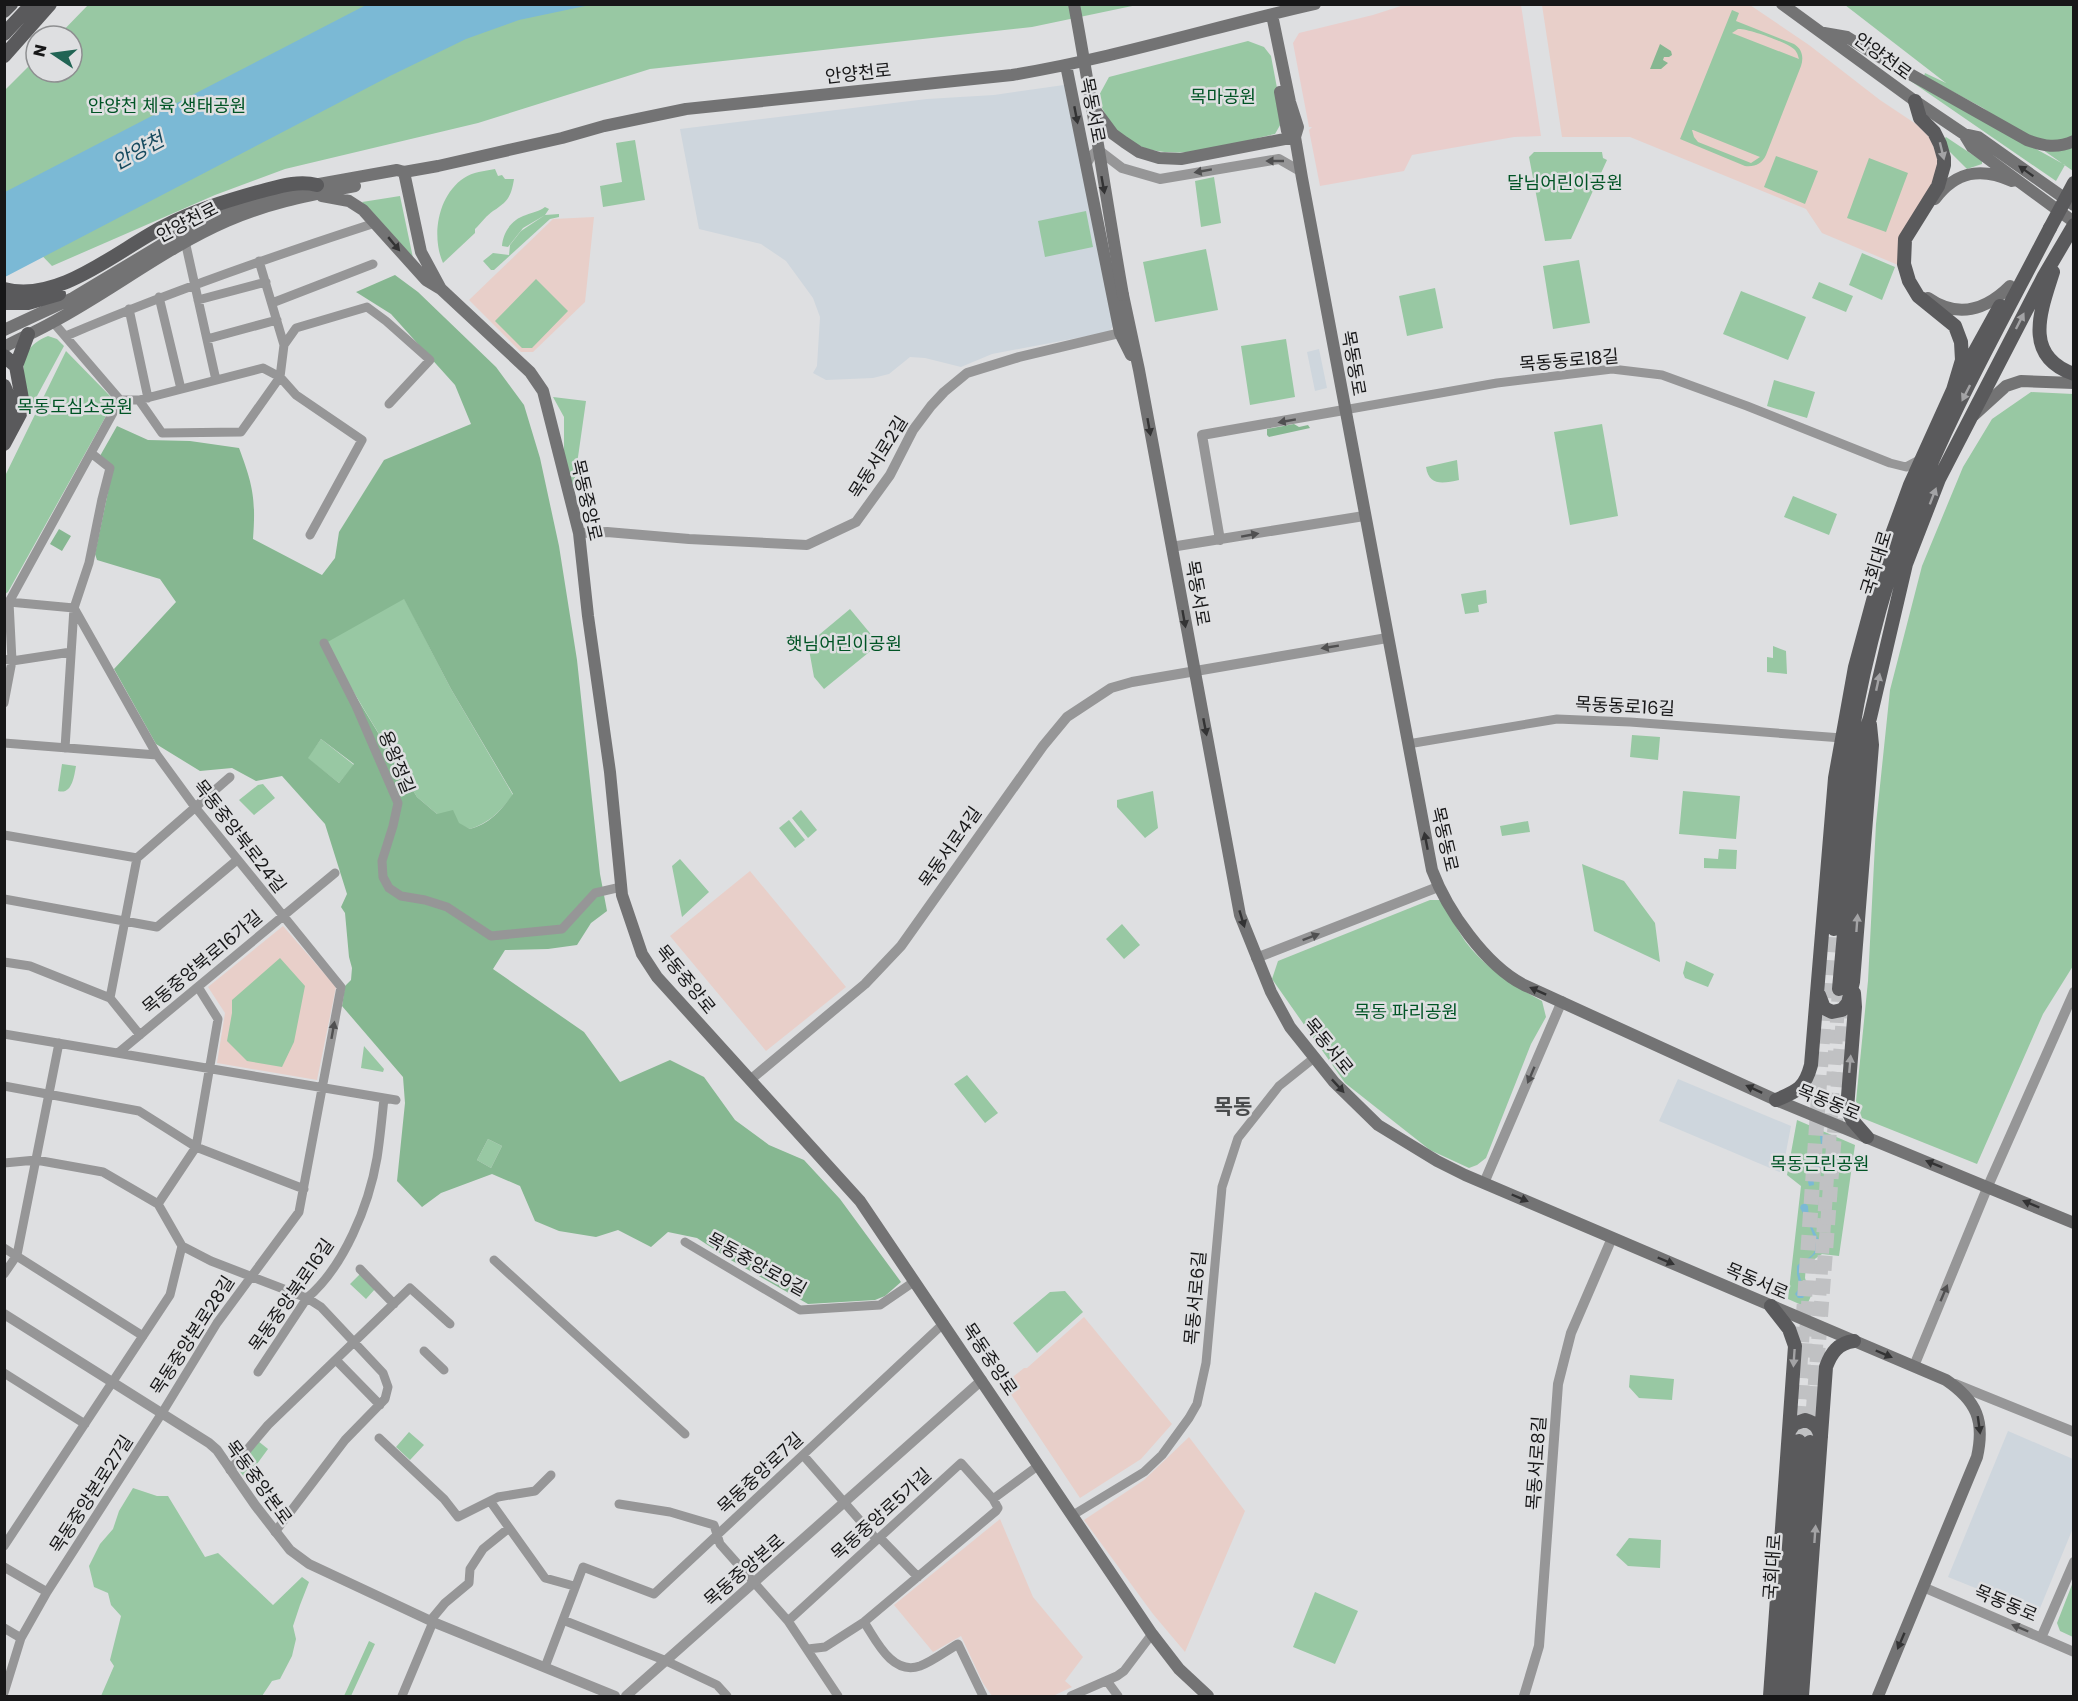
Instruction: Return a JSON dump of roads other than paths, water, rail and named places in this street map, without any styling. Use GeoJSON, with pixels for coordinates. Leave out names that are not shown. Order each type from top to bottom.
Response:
{"type":"FeatureCollection","features":[{"type":"Feature","properties":{"kind":"main road"},"geometry":{"type":"LineString","coordinates":[[4,11],[11,4]]}},
{"type":"Feature","properties":{"kind":"main road"},"geometry":{"type":"LineString","coordinates":[[4,34],[32,4]]}},
{"type":"Feature","properties":{"kind":"main road"},"geometry":{"type":"LineString","coordinates":[[4,56],[50,4]]}},
{"type":"Feature","properties":{"kind":"main road","name":"목동서로"},"geometry":{"type":"LineString","coordinates":[[1074,4],[1123,295],[1139,370],[1240,915],[1271,992],[1290,1027],[1334,1082],[1378,1125],[1437,1161],[1946,1380],[1972,1403],[1979,1418],[1980,1442],[1977,1457],[1878,1696]]}},
{"type":"Feature","properties":{"kind":"main road","name":"안양천로"},"geometry":{"type":"LineString","coordinates":[[4,330],[52,316],[185,241],[229,220],[314,190],[397,170],[404,172],[450,164],[604,126],[686,109],[1012,75],[1066,65],[1315,4]]}},
{"type":"Feature","properties":{"kind":"main road","name":"안양천로"},"geometry":{"type":"LineString","coordinates":[[1782,4],[1964,134],[1972,147],[2073,224]]}},
{"type":"Feature","properties":{"kind":"main road","name":"목동동로"},"geometry":{"type":"LineString","coordinates":[[1272,15],[1298,127],[1295,137],[1300,171],[1432,870],[1438,887],[1456,919],[1484,952],[1517,981],[1776,1100],[1989,1186],[2073,1223]]}},
{"type":"Feature","properties":{"kind":"main road"},"geometry":{"type":"LineString","coordinates":[[1823,33],[1847,37],[2027,140],[2056,147],[2073,141]]}},
{"type":"Feature","properties":{"kind":"main road","name":"목동서로"},"geometry":{"type":"LineString","coordinates":[[1066,65],[1120,333],[1139,370]]}},
{"type":"Feature","properties":{"kind":"main road"},"geometry":{"type":"LineString","coordinates":[[1915,101],[1920,118],[1934,132],[1940,144],[1944,165],[1938,186],[1905,239],[1904,264],[1909,281],[1918,296],[1952,322],[1959,334],[1962,360],[1954,387]]}},
{"type":"Feature","properties":{"kind":"main road"},"geometry":{"type":"LineString","coordinates":[[1093,107],[1113,134],[1139,152],[1170,160],[1295,137]]}},
{"type":"Feature","properties":{"kind":"main road","name":"안양천로"},"geometry":{"type":"LineString","coordinates":[[1964,134],[1978,136],[2073,205]]}},
{"type":"Feature","properties":{"kind":"main road","name":"목동중앙로"},"geometry":{"type":"LineString","coordinates":[[404,172],[421,252],[441,289],[530,372],[543,391],[579,533],[622,896],[642,954],[652,970],[860,1201],[1152,1634],[1179,1669],[1208,1696]]}},
{"type":"Feature","properties":{"kind":"main road"},"geometry":{"type":"LineString","coordinates":[[2010,286],[1994,301],[1978,308],[1964,310],[1940,305],[1925,296],[1914,281],[1908,259],[1908,245],[1914,231],[1936,198],[1955,179],[1982,172],[2005,177],[2027,187]]}},
{"type":"Feature","properties":{"kind":"main road"},"geometry":{"type":"LineString","coordinates":[[4,289],[28,293],[55,287],[177,220],[232,199],[304,182],[314,190],[350,201],[363,210],[426,280],[441,289]]}},
{"type":"Feature","properties":{"kind":"main road","name":"국회대로"},"geometry":{"type":"LineString","coordinates":[[1829,987],[1848,760],[1872,640],[1888,580],[1932,460],[2073,183]]}},
{"type":"Feature","properties":{"kind":"main road","name":"안양천로"},"geometry":{"type":"LineString","coordinates":[[4,347],[195,224],[240,205],[297,188],[314,190]]}},
{"type":"Feature","properties":{"kind":"main road"},"geometry":{"type":"LineString","coordinates":[[4,303],[34,302],[57,296],[172,227],[219,208],[240,205]]}},
{"type":"Feature","properties":{"kind":"main road","name":"국회대로"},"geometry":{"type":"LineString","coordinates":[[1829,987],[1861,744],[1870,718],[1906,564],[1939,479],[2073,224]]}},
{"type":"Feature","properties":{"kind":"main road"},"geometry":{"type":"LineString","coordinates":[[1776,1100],[1794,1092],[1808,1079],[1829,987],[1835,778],[1855,667],[1877,581],[1910,485],[1954,387],[2023,264],[2049,228]]}},
{"type":"Feature","properties":{"kind":"main road"},"geometry":{"type":"LineString","coordinates":[[2062,247],[2042,306],[2038,327],[2040,341],[2048,358],[2062,370],[2073,374]]}},
{"type":"Feature","properties":{"kind":"main road"},"geometry":{"type":"LineString","coordinates":[[4,444],[20,414],[21,399],[16,366],[23,336]]}},
{"type":"Feature","properties":{"kind":"main road"},"geometry":{"type":"LineString","coordinates":[[4,356],[16,366]]}},
{"type":"Feature","properties":{"kind":"main road"},"geometry":{"type":"LineString","coordinates":[[1968,420],[2006,386],[2030,380],[2073,383]]}},
{"type":"Feature","properties":{"kind":"main road"},"geometry":{"type":"LineString","coordinates":[[4,386],[9,396],[4,424]]}},
{"type":"Feature","properties":{"kind":"main road"},"geometry":{"type":"LineString","coordinates":[[1829,987],[1820,1000],[1824,1008],[1837,1012],[1842,1010],[1848,1003],[1853,982],[1872,745],[1870,718]]}},
{"type":"Feature","properties":{"kind":"main road"},"geometry":{"type":"LineString","coordinates":[[1853,982],[1855,1007],[1847,1109],[1852,1121],[1867,1137]]}},
{"type":"Feature","properties":{"kind":"main road"},"geometry":{"type":"LineString","coordinates":[[1771,1306],[1789,1329],[1795,1346],[1805,1438],[1802,1696]]}},
{"type":"Feature","properties":{"kind":"main road"},"geometry":{"type":"LineString","coordinates":[[1770,1696],[1805,1438],[1829,1358],[1841,1345],[1854,1341]]}},
{"type":"Feature","properties":{"kind":"main road","name":"국회대로"},"geometry":{"type":"LineString","coordinates":[[1780,1696],[1805,1438]]}},
{"type":"Feature","properties":{"kind":"main road","name":"국회대로"},"geometry":{"type":"LineString","coordinates":[[1791,1696],[1805,1438]]}},
{"type":"Feature","properties":{"kind":"street"},"geometry":{"type":"LineString","coordinates":[[1086,165],[1091,156],[1096,152],[1101,152],[1122,168],[1160,179],[1279,159],[1300,171]]}},
{"type":"Feature","properties":{"kind":"street"},"geometry":{"type":"LineString","coordinates":[[66,336],[159,297],[375,223]]}},
{"type":"Feature","properties":{"kind":"street"},"geometry":{"type":"LineString","coordinates":[[185,241],[216,380]]}},
{"type":"Feature","properties":{"kind":"street"},"geometry":{"type":"LineString","coordinates":[[129,309],[143,399],[162,433],[241,432],[280,377],[284,345],[260,261]]}},
{"type":"Feature","properties":{"kind":"street"},"geometry":{"type":"LineString","coordinates":[[272,303],[373,264]]}},
{"type":"Feature","properties":{"kind":"street"},"geometry":{"type":"LineString","coordinates":[[198,300],[266,282]]}},
{"type":"Feature","properties":{"kind":"street"},"geometry":{"type":"LineString","coordinates":[[159,297],[181,389]]}},
{"type":"Feature","properties":{"kind":"street"},"geometry":{"type":"LineString","coordinates":[[284,345],[296,328],[367,307],[430,360],[389,404]]}},
{"type":"Feature","properties":{"kind":"street"},"geometry":{"type":"LineString","coordinates":[[52,316],[120,400]]}},
{"type":"Feature","properties":{"kind":"street"},"geometry":{"type":"LineString","coordinates":[[207,339],[277,320]]}},
{"type":"Feature","properties":{"kind":"street","name":"목동서로2길"},"geometry":{"type":"LineString","coordinates":[[579,533],[607,532],[807,545],[856,522],[890,475],[913,430],[930,406],[967,373],[1019,357],[1120,333]]}},
{"type":"Feature","properties":{"kind":"street"},"geometry":{"type":"LineString","coordinates":[[120,400],[143,399],[263,368],[280,377],[296,395],[362,440],[310,535]]}},
{"type":"Feature","properties":{"kind":"street","name":"목동동로18길"},"geometry":{"type":"LineString","coordinates":[[1344,410],[1497,383],[1612,369],[1665,376],[1748,406],[1890,463],[1906,467],[1921,459]]}},
{"type":"Feature","properties":{"kind":"street"},"geometry":{"type":"LineString","coordinates":[[4,703],[8,660],[7,602],[120,400]]}},
{"type":"Feature","properties":{"kind":"street"},"geometry":{"type":"LineString","coordinates":[[1220,540],[1202,435],[1344,410]]}},
{"type":"Feature","properties":{"kind":"street"},"geometry":{"type":"LineString","coordinates":[[65,748],[74,608],[89,563],[110,468],[91,453]]}},
{"type":"Feature","properties":{"kind":"street","name":"목동동로18길"},"geometry":{"type":"LineString","coordinates":[[1890,463],[1904,471],[1910,485]]}},
{"type":"Feature","properties":{"kind":"street"},"geometry":{"type":"LineString","coordinates":[[1171,547],[1364,516]]}},
{"type":"Feature","properties":{"kind":"street"},"geometry":{"type":"LineString","coordinates":[[7,602],[74,608]]}},
{"type":"Feature","properties":{"kind":"street","name":"목동중앙북로24길"},"geometry":{"type":"LineString","coordinates":[[74,608],[157,755],[282,917],[341,987],[322,1088]]}},
{"type":"Feature","properties":{"kind":"street","name":"목동서로4길"},"geometry":{"type":"LineString","coordinates":[[750,1080],[865,984],[901,946],[1042,746],[1067,717],[1111,688],[1194,670],[1388,638]]}},
{"type":"Feature","properties":{"kind":"street","name":"용왕정길"},"geometry":{"type":"LineString","coordinates":[[324,643],[356,706],[398,803],[382,861],[382,877],[388,888],[401,896],[447,907],[491,936],[562,929],[595,893],[621,887]]}},
{"type":"Feature","properties":{"kind":"street"},"geometry":{"type":"LineString","coordinates":[[8,660],[71,652]]}},
{"type":"Feature","properties":{"kind":"street","name":"목동동로16길"},"geometry":{"type":"LineString","coordinates":[[1408,744],[1557,719],[1619,721],[1842,738]]}},
{"type":"Feature","properties":{"kind":"street"},"geometry":{"type":"LineString","coordinates":[[4,743],[157,755]]}},
{"type":"Feature","properties":{"kind":"street"},"geometry":{"type":"LineString","coordinates":[[110,998],[137,858],[230,777]]}},
{"type":"Feature","properties":{"kind":"street"},"geometry":{"type":"LineString","coordinates":[[4,835],[137,858]]}},
{"type":"Feature","properties":{"kind":"street"},"geometry":{"type":"LineString","coordinates":[[4,899],[157,927],[237,860]]}},
{"type":"Feature","properties":{"kind":"street","name":"목동중앙북로16가길"},"geometry":{"type":"LineString","coordinates":[[118,1053],[335,873]]}},
{"type":"Feature","properties":{"kind":"street"},"geometry":{"type":"LineString","coordinates":[[1256,958],[1438,887]]}},
{"type":"Feature","properties":{"kind":"street"},"geometry":{"type":"LineString","coordinates":[[4,962],[30,966],[110,998],[140,1035]]}},
{"type":"Feature","properties":{"kind":"street"},"geometry":{"type":"LineString","coordinates":[[158,1204],[196,1147],[211,1069],[218,1019],[198,987]]}},
{"type":"Feature","properties":{"kind":"street"},"geometry":{"type":"LineString","coordinates":[[1914,1366],[2073,992]]}},
{"type":"Feature","properties":{"kind":"street"},"geometry":{"type":"LineString","coordinates":[[1485,1183],[1562,1001]]}},
{"type":"Feature","properties":{"kind":"street"},"geometry":{"type":"LineString","coordinates":[[4,1034],[396,1100]]}},
{"type":"Feature","properties":{"kind":"street"},"geometry":{"type":"LineString","coordinates":[[4,1274],[17,1255],[59,1043]]}},
{"type":"Feature","properties":{"kind":"street","name":"목동서로6길"},"geometry":{"type":"LineString","coordinates":[[1073,1515],[1144,1472],[1162,1455],[1197,1404],[1206,1363],[1222,1187],[1238,1138],[1279,1086],[1314,1058]]}},
{"type":"Feature","properties":{"kind":"street"},"geometry":{"type":"LineString","coordinates":[[4,1086],[139,1111],[196,1147],[304,1189]]}},
{"type":"Feature","properties":{"kind":"street","name":"목동중앙본로28길"},"geometry":{"type":"LineString","coordinates":[[162,1413],[217,1323],[299,1212],[322,1088]]}},
{"type":"Feature","properties":{"kind":"street","name":"목동중앙북로16길"},"geometry":{"type":"LineString","coordinates":[[258,1372],[308,1298],[339,1262],[360,1217],[377,1160],[384,1098]]}},
{"type":"Feature","properties":{"kind":"street"},"geometry":{"type":"LineString","coordinates":[[4,1163],[36,1160],[103,1172],[158,1204],[182,1246],[170,1294],[4,1546]]}},
{"type":"Feature","properties":{"kind":"street","name":"목동서로8길"},"geometry":{"type":"LineString","coordinates":[[1524,1696],[1539,1646],[1558,1384],[1571,1333],[1612,1238]]}},
{"type":"Feature","properties":{"kind":"street","name":"목동중앙로9길"},"geometry":{"type":"LineString","coordinates":[[685,1242],[800,1310],[880,1305],[915,1281]]}},
{"type":"Feature","properties":{"kind":"street","name":"목동중앙본로28길"},"geometry":{"type":"LineString","coordinates":[[182,1246],[211,1261],[308,1298],[321,1307],[383,1373],[388,1387],[385,1399],[380,1405]]}},
{"type":"Feature","properties":{"kind":"street"},"geometry":{"type":"LineString","coordinates":[[4,1248],[143,1336]]}},
{"type":"Feature","properties":{"kind":"street"},"geometry":{"type":"LineString","coordinates":[[494,1260],[685,1434]]}},
{"type":"Feature","properties":{"kind":"street"},"geometry":{"type":"LineString","coordinates":[[360,1269],[394,1304]]}},
{"type":"Feature","properties":{"kind":"street"},"geometry":{"type":"LineString","coordinates":[[230,1470],[268,1425],[410,1288],[450,1324]]}},
{"type":"Feature","properties":{"kind":"street","name":"목동중앙본로"},"geometry":{"type":"LineString","coordinates":[[4,1314],[218,1450],[275,1532],[290,1550],[309,1564],[432,1622],[615,1696]]}},
{"type":"Feature","properties":{"kind":"street","name":"목동중앙로7길"},"geometry":{"type":"LineString","coordinates":[[574,1586],[583,1567],[654,1594],[944,1323]]}},
{"type":"Feature","properties":{"kind":"street"},"geometry":{"type":"LineString","coordinates":[[424,1351],[444,1370]]}},
{"type":"Feature","properties":{"kind":"street"},"geometry":{"type":"LineString","coordinates":[[275,1532],[345,1440],[380,1405],[336,1360]]}},
{"type":"Feature","properties":{"kind":"street"},"geometry":{"type":"LineString","coordinates":[[4,1373],[85,1424]]}},
{"type":"Feature","properties":{"kind":"street","name":"목동중앙본로"},"geometry":{"type":"LineString","coordinates":[[626,1696],[982,1380]]}},
{"type":"Feature","properties":{"kind":"street","name":"목동서로"},"geometry":{"type":"LineString","coordinates":[[1946,1380],[2073,1432]]}},
{"type":"Feature","properties":{"kind":"street","name":"목동중앙본로27길"},"geometry":{"type":"LineString","coordinates":[[4,1693],[21,1638],[47,1592],[162,1413]]}},
{"type":"Feature","properties":{"kind":"street"},"geometry":{"type":"LineString","coordinates":[[379,1438],[444,1499],[458,1517],[498,1497],[534,1491],[551,1475]]}},
{"type":"Feature","properties":{"kind":"street"},"geometry":{"type":"LineString","coordinates":[[803,1455],[878,1539],[918,1577]]}},
{"type":"Feature","properties":{"kind":"street","name":"목동중앙로5가길"},"geometry":{"type":"LineString","coordinates":[[788,1621],[961,1464],[993,1499]]}},
{"type":"Feature","properties":{"kind":"street"},"geometry":{"type":"LineString","coordinates":[[808,1649],[825,1647],[864,1622],[996,1511],[998,1508],[993,1499],[1039,1465]]}},
{"type":"Feature","properties":{"kind":"street"},"geometry":{"type":"LineString","coordinates":[[490,1501],[545,1578],[574,1586],[545,1667]]}},
{"type":"Feature","properties":{"kind":"street"},"geometry":{"type":"LineString","coordinates":[[619,1504],[670,1512],[714,1525],[720,1544],[788,1621],[838,1696]]}},
{"type":"Feature","properties":{"kind":"street"},"geometry":{"type":"LineString","coordinates":[[402,1696],[432,1622],[445,1603],[469,1583],[470,1569],[483,1549],[509,1528]]}},
{"type":"Feature","properties":{"kind":"street"},"geometry":{"type":"LineString","coordinates":[[2041,1638],[2073,1562]]}},
{"type":"Feature","properties":{"kind":"street"},"geometry":{"type":"LineString","coordinates":[[4,1567],[47,1592]]}},
{"type":"Feature","properties":{"kind":"street","name":"목동동로"},"geometry":{"type":"LineString","coordinates":[[1923,1587],[2073,1652]]}},
{"type":"Feature","properties":{"kind":"street"},"geometry":{"type":"LineString","coordinates":[[563,1620],[664,1660],[717,1685],[727,1696]]}},
{"type":"Feature","properties":{"kind":"street"},"geometry":{"type":"LineString","coordinates":[[864,1622],[887,1657],[910,1668],[919,1666],[958,1644],[978,1695]]}},
{"type":"Feature","properties":{"kind":"street"},"geometry":{"type":"LineString","coordinates":[[4,1628],[21,1638]]}},
{"type":"Feature","properties":{"kind":"street"},"geometry":{"type":"LineString","coordinates":[[1071,1696],[1124,1671],[1152,1634]]}},
{"type":"Feature","properties":{"kind":"street"},"geometry":{"type":"LineString","coordinates":[[1107,1681],[1118,1696]]}},
{"type":"Feature","properties":{"kind":"water","name":"안양천"},"geometry":{"type":"Polygon","coordinates":[[[366,5],[590,5],[519,20],[466,39],[390,76],[5,277],[5,192],[366,5]]]}},
{"type":"Feature","properties":{"kind":"water"},"geometry":{"type":"Polygon","coordinates":[[[1825,1134],[1829,1142],[1822,1147],[1820,1167],[1813,1175],[1814,1185],[1809,1186],[1808,1182],[1821,1148],[1820,1136],[1825,1134]]]}},
{"type":"Feature","properties":{"kind":"water"},"geometry":{"type":"Polygon","coordinates":[[[1805,1203],[1808,1206],[1809,1221],[1821,1244],[1815,1254],[1800,1267],[1799,1273],[1805,1294],[1803,1298],[1798,1298],[1795,1294],[1800,1287],[1797,1266],[1811,1256],[1815,1250],[1812,1231],[1800,1208],[1805,1203]]]}},
{"type":"Feature","properties":{"kind":"tunnel"},"geometry":{"type":"LineString","coordinates":[[1800,1365],[1831,916]]}},
{"type":"Feature","properties":{"kind":"tunnel"},"geometry":{"type":"LineString","coordinates":[[1810,1442],[1839,989]]}},
{"type":"Feature","properties":{"kind":"tunnel"},"geometry":{"type":"LineString","coordinates":[[1810,1454],[1845,996]]}},
{"type":"Feature","properties":{"kind":"tunnel"},"geometry":{"type":"LineString","coordinates":[[1799,1441],[1811,1260]]}},
{"type":"Feature","properties":{"kind":"district","name":"목동"},"geometry":{"type":"Point","coordinates":[1233,1106]}},
{"type":"Feature","properties":{"kind":"park label","name":"목마공원"},"geometry":{"type":"Point","coordinates":[1223,96]}},
{"type":"Feature","properties":{"kind":"park label","name":"안양천 체육 생태공원"},"geometry":{"type":"Point","coordinates":[167,105]}},
{"type":"Feature","properties":{"kind":"park label","name":"달님어린이공원"},"geometry":{"type":"Point","coordinates":[1565,182]}},
{"type":"Feature","properties":{"kind":"park label","name":"목동도심소공원"},"geometry":{"type":"Point","coordinates":[75,406]}},
{"type":"Feature","properties":{"kind":"park label","name":"햇님어린이공원"},"geometry":{"type":"Point","coordinates":[844,643]}},
{"type":"Feature","properties":{"kind":"park label","name":"목동 파리공원"},"geometry":{"type":"Point","coordinates":[1406,1011]}},
{"type":"Feature","properties":{"kind":"park label","name":"목동근린공원"},"geometry":{"type":"Point","coordinates":[1820,1163]}}]}
